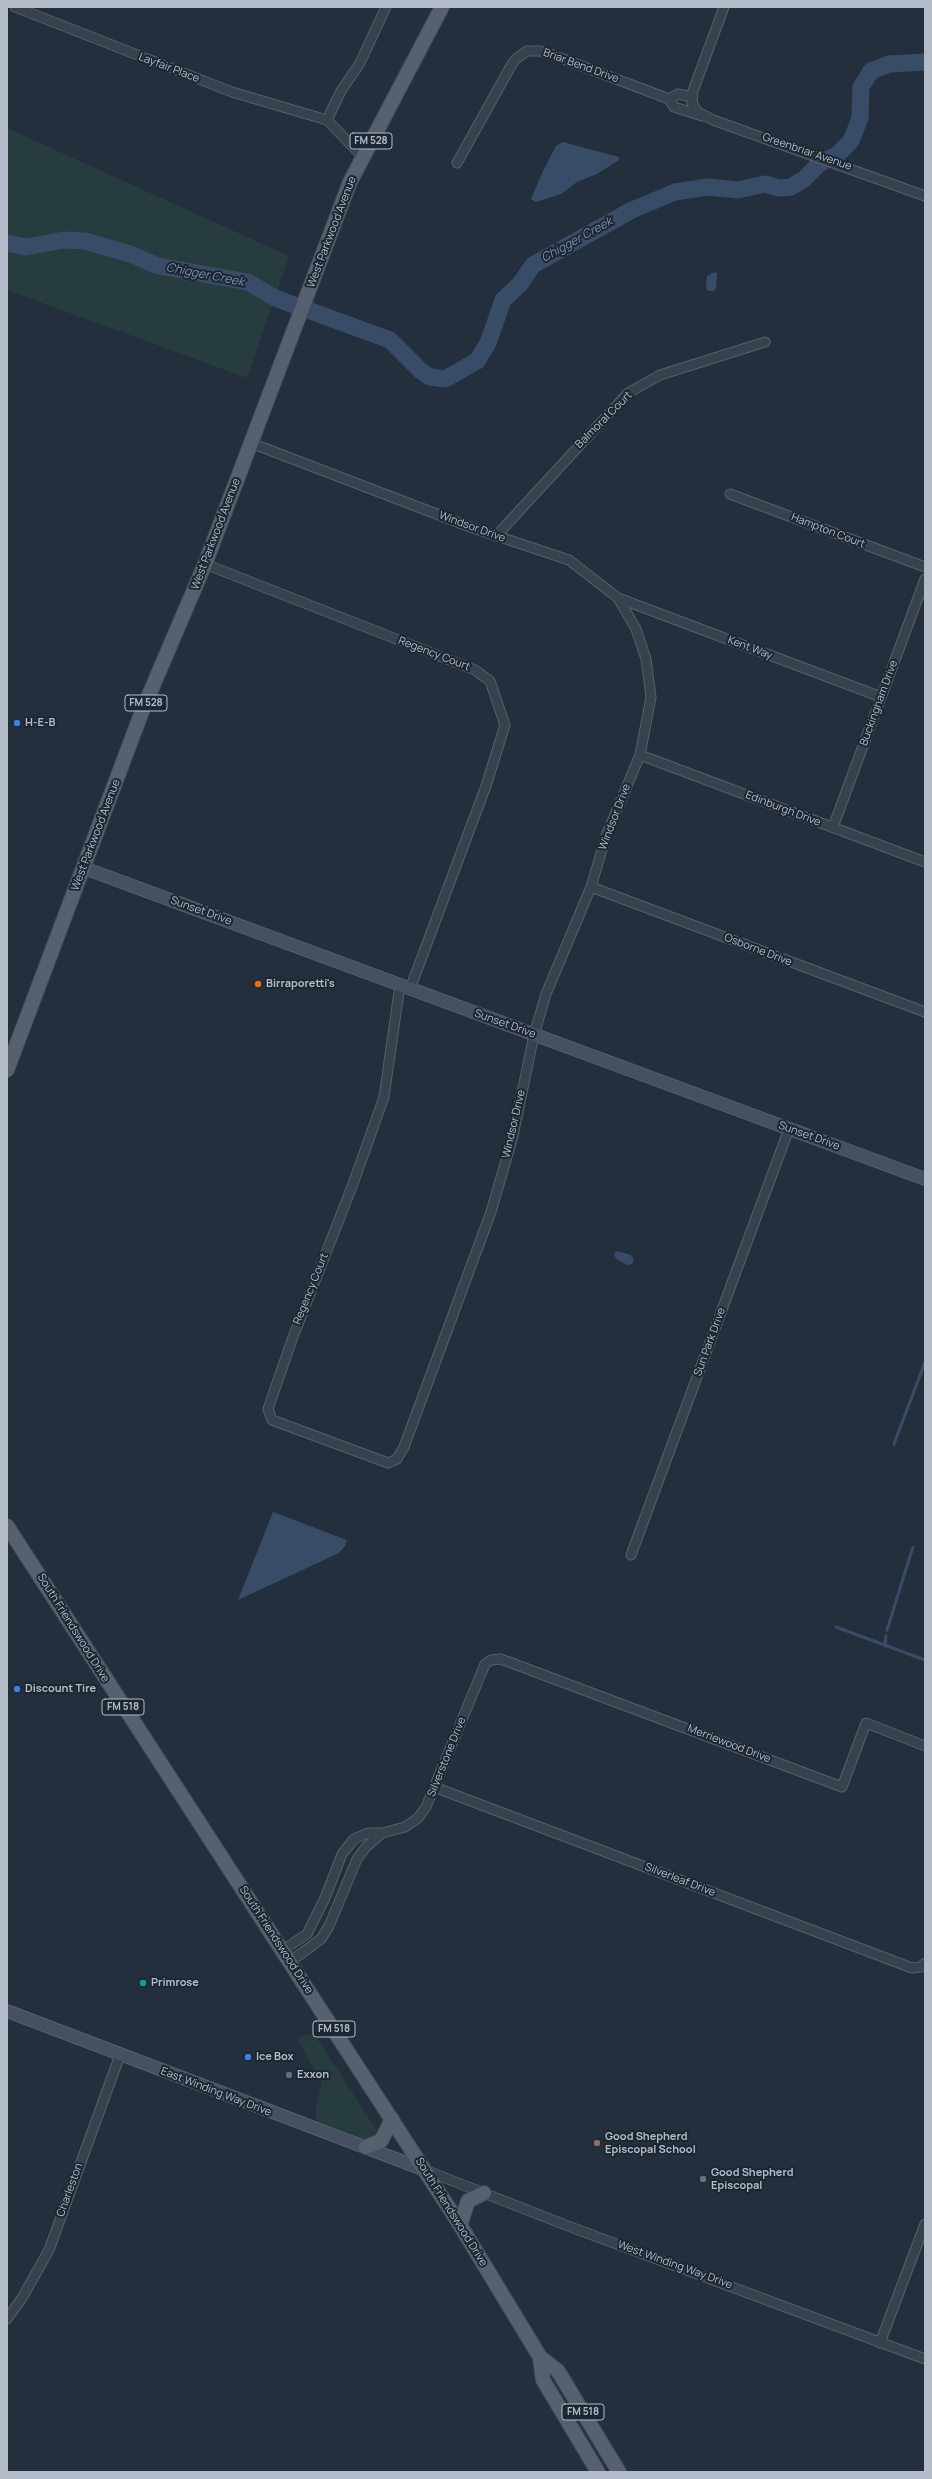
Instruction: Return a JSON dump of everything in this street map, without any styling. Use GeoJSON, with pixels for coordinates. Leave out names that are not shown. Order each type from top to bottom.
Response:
{"type":"FeatureCollection","features":[{"type":"Feature","properties":{"kind":"main road","name":"West Parkwood Avenue"},"geometry":{"type":"LineString","coordinates":[[7,1070],[143,709],[205,564],[350,182],[442,7]]}},
{"type":"Feature","properties":{"kind":"main road","name":"South Friendswood Drive"},"geometry":{"type":"LineString","coordinates":[[7,1526],[115,1696],[291,1961],[460,2225],[540,2357],[558,2371],[619,2472]]}},
{"type":"Feature","properties":{"kind":"main road"},"geometry":{"type":"LineString","coordinates":[[366,2147],[381,2141],[392,2120]]}},
{"type":"Feature","properties":{"kind":"main road"},"geometry":{"type":"LineString","coordinates":[[460,2225],[468,2201],[484,2193]]}},
{"type":"Feature","properties":{"kind":"main road","name":"South Friendswood Drive"},"geometry":{"type":"LineString","coordinates":[[540,2357],[543,2380],[598,2472]]}},
{"type":"Feature","properties":{"kind":"street","name":"Layfair Place"},"geometry":{"type":"LineString","coordinates":[[15,7],[232,92],[327,120],[363,157]]}},
{"type":"Feature","properties":{"kind":"street"},"geometry":{"type":"LineString","coordinates":[[327,120],[341,91],[360,64],[386,7]]}},
{"type":"Feature","properties":{"kind":"street"},"geometry":{"type":"LineString","coordinates":[[692,100],[724,7]]}},
{"type":"Feature","properties":{"kind":"street","name":"Briar Bend Drive"},"geometry":{"type":"LineString","coordinates":[[457,162],[512,64],[517,58],[527,51],[540,51],[550,54],[669,99],[674,107],[707,117]]}},
{"type":"Feature","properties":{"kind":"street","name":"Briar Bend Drive"},"geometry":{"type":"LineString","coordinates":[[669,99],[678,94],[692,100]]}},
{"type":"Feature","properties":{"kind":"street","name":"Greenbriar Avenue"},"geometry":{"type":"LineString","coordinates":[[692,100],[707,117],[800,149],[925,196]]}},
{"type":"Feature","properties":{"kind":"street","name":"Balmoral Court"},"geometry":{"type":"LineString","coordinates":[[496,536],[628,393],[660,375],[766,342]]}},
{"type":"Feature","properties":{"kind":"street","name":"Windsor Drive"},"geometry":{"type":"LineString","coordinates":[[251,443],[496,536],[569,560],[618,598],[636,629],[646,659],[651,697],[640,755],[606,836],[591,887],[546,994],[534,1035],[513,1136],[491,1212],[415,1416]]}},
{"type":"Feature","properties":{"kind":"street","name":"Hampton Court"},"geometry":{"type":"LineString","coordinates":[[730,494],[925,567]]}},
{"type":"Feature","properties":{"kind":"street","name":"Regency Court"},"geometry":{"type":"LineString","coordinates":[[205,564],[475,670],[490,681],[505,725],[486,786],[405,987],[384,1097],[353,1184],[292,1337],[268,1409],[272,1420],[388,1463],[397,1459],[404,1447],[415,1416]]}},
{"type":"Feature","properties":{"kind":"street","name":"Buckingham Drive"},"geometry":{"type":"LineString","coordinates":[[833,828],[925,579]]}},
{"type":"Feature","properties":{"kind":"street","name":"Kent Way"},"geometry":{"type":"LineString","coordinates":[[618,598],[881,697]]}},
{"type":"Feature","properties":{"kind":"street","name":"Edinburgh Drive"},"geometry":{"type":"LineString","coordinates":[[640,755],[925,862]]}},
{"type":"Feature","properties":{"kind":"street","name":"Sunset Drive"},"geometry":{"type":"LineString","coordinates":[[84,868],[925,1178]]}},
{"type":"Feature","properties":{"kind":"street","name":"Osborne Drive"},"geometry":{"type":"LineString","coordinates":[[591,887],[925,1012]]}},
{"type":"Feature","properties":{"kind":"street","name":"Sun Park Drive"},"geometry":{"type":"LineString","coordinates":[[631,1555],[789,1128]]}},
{"type":"Feature","properties":{"kind":"street","name":"Merriewood Drive"},"geometry":{"type":"LineString","coordinates":[[491,1660],[500,1659],[509,1662],[842,1787],[866,1723],[925,1746]]}},
{"type":"Feature","properties":{"kind":"street","name":"Silverstone Drive"},"geometry":{"type":"LineString","coordinates":[[283,1950],[307,1934],[325,1898],[342,1854],[354,1839],[368,1833],[382,1834],[405,1827],[418,1818],[426,1807],[482,1670],[485,1664],[491,1660]]}},
{"type":"Feature","properties":{"kind":"street","name":"Silverleaf Drive"},"geometry":{"type":"LineString","coordinates":[[434,1787],[912,1968],[921,1967],[925,1963]]}},
{"type":"Feature","properties":{"kind":"street","name":"Silverstone Drive"},"geometry":{"type":"LineString","coordinates":[[291,1961],[321,1939],[339,1903],[357,1859],[366,1847],[382,1834]]}},
{"type":"Feature","properties":{"kind":"street"},"geometry":{"type":"LineString","coordinates":[[325,1898],[339,1903]]}},
{"type":"Feature","properties":{"kind":"street","name":"East Winding Way Drive"},"geometry":{"type":"LineString","coordinates":[[7,2011],[425,2170]]}},
{"type":"Feature","properties":{"kind":"street","name":"Charleston"},"geometry":{"type":"LineString","coordinates":[[7,2319],[22,2298],[49,2250],[120,2055]]}},
{"type":"Feature","properties":{"kind":"street","name":"West Winding Way Drive"},"geometry":{"type":"LineString","coordinates":[[425,2170],[925,2359]]}},
{"type":"Feature","properties":{"kind":"street"},"geometry":{"type":"LineString","coordinates":[[880,2343],[925,2224]]}},
{"type":"Feature","properties":{"kind":"green space"},"geometry":{"type":"Polygon","coordinates":[[[7,128],[289,256],[247,378],[7,290],[7,128]]]}},
{"type":"Feature","properties":{"kind":"green space"},"geometry":{"type":"Polygon","coordinates":[[[310,2034],[318,2040],[376,2129],[376,2136],[367,2140],[356,2138],[356,2136],[318,2121],[316,2118],[316,2105],[322,2083],[298,2041],[300,2037],[310,2034]]]}},
{"type":"Feature","properties":{"kind":"water"},"geometry":{"type":"Polygon","coordinates":[[[563,142],[619,157],[619,160],[597,174],[577,182],[561,194],[536,202],[531,199],[542,173],[556,146],[563,142]]]}},
{"type":"Feature","properties":{"kind":"water"},"geometry":{"type":"Polygon","coordinates":[[[715,272],[717,274],[716,289],[713,291],[708,291],[706,287],[707,276],[715,272]]]}},
{"type":"Feature","properties":{"kind":"water"},"geometry":{"type":"Polygon","coordinates":[[[616,1251],[631,1255],[634,1259],[632,1264],[628,1265],[616,1259],[614,1254],[616,1251]]]}},
{"type":"Feature","properties":{"kind":"water"},"geometry":{"type":"Polygon","coordinates":[[[273,1512],[347,1540],[345,1546],[339,1553],[238,1600],[273,1512]]]}},
{"type":"Feature","properties":{"kind":"waterway","name":"Chigger Creek"},"geometry":{"type":"LineString","coordinates":[[7,243],[26,247],[64,240],[85,241],[130,254],[158,266],[248,282],[275,298],[390,340],[421,371],[430,377],[445,379],[477,361],[488,343],[503,300],[520,284],[533,265],[632,210],[675,192],[707,187],[738,190],[765,184],[779,188],[791,187],[804,179],[820,163],[837,155],[851,141],[860,118],[861,87],[871,71],[889,64],[925,62]]}},
{"type":"Feature","properties":{"kind":"waterway"},"geometry":{"type":"LineString","coordinates":[[894,1444],[925,1362]]}},
{"type":"Feature","properties":{"kind":"waterway"},"geometry":{"type":"LineString","coordinates":[[887,1630],[913,1547]]}},
{"type":"Feature","properties":{"kind":"waterway"},"geometry":{"type":"LineString","coordinates":[[836,1627],[925,1660]]}},
{"type":"Feature","properties":{"kind":"waterway"},"geometry":{"type":"LineString","coordinates":[[885,1646],[886,1636]]}},
{"type":"Feature","properties":{"kind":"place","name":"H-E-B"},"geometry":{"type":"Point","coordinates":[17,723]}},
{"type":"Feature","properties":{"kind":"place","name":"Birraporetti's"},"geometry":{"type":"Point","coordinates":[258,984]}},
{"type":"Feature","properties":{"kind":"place","name":"Discount Tire"},"geometry":{"type":"Point","coordinates":[17,1689]}},
{"type":"Feature","properties":{"kind":"place","name":"Primrose"},"geometry":{"type":"Point","coordinates":[143,1983]}},
{"type":"Feature","properties":{"kind":"place","name":"Ice Box"},"geometry":{"type":"Point","coordinates":[248,2057]}},
{"type":"Feature","properties":{"kind":"place","name":"Exxon"},"geometry":{"type":"Point","coordinates":[289,2075]}},
{"type":"Feature","properties":{"kind":"place","name":"Good Shepherd Episcopal School"},"geometry":{"type":"Point","coordinates":[597,2143]}},
{"type":"Feature","properties":{"kind":"place","name":"Good Shepherd Episcopal"},"geometry":{"type":"Point","coordinates":[703,2179]}}]}
